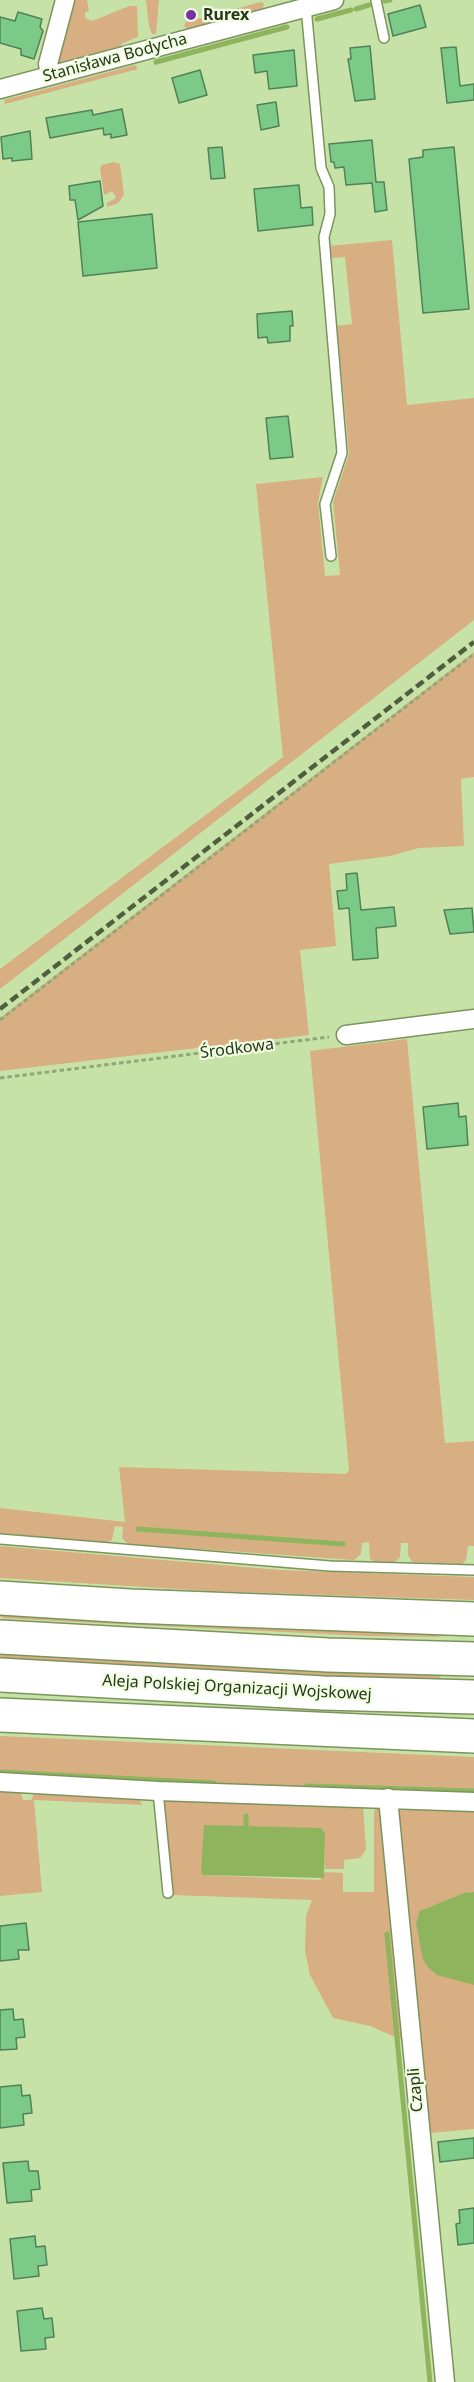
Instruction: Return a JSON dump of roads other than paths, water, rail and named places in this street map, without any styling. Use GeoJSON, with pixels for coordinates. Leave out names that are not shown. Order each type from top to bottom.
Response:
{"type":"FeatureCollection","features":[{"type":"Feature","properties":{"kind":"highway"},"geometry":{"type":"LineString","coordinates":[[0,1598],[465,1622]]}},
{"type":"Feature","properties":{"kind":"highway"},"geometry":{"type":"LineString","coordinates":[[0,1637],[304,1654],[474,1659]]}},
{"type":"Feature","properties":{"kind":"highway","name":"Aleja Polskiej Organizacji Wojskowej"},"geometry":{"type":"LineString","coordinates":[[0,1676],[311,1693],[464,1694]]}},
{"type":"Feature","properties":{"kind":"highway"},"geometry":{"type":"LineString","coordinates":[[0,1715],[464,1732]]}},
{"type":"Feature","properties":{"kind":"street"},"geometry":{"type":"LineString","coordinates":[[50,75],[48,64],[65,0]]}},
{"type":"Feature","properties":{"kind":"street","name":"Stanisława Bodycha"},"geometry":{"type":"LineString","coordinates":[[0,89],[334,0]]}},
{"type":"Feature","properties":{"kind":"street"},"geometry":{"type":"LineString","coordinates":[[346,1035],[474,1019]]}},
{"type":"Feature","properties":{"kind":"street"},"geometry":{"type":"LineString","coordinates":[[0,1782],[158,1791],[474,1802]]}},
{"type":"Feature","properties":{"kind":"street","name":"Czapli"},"geometry":{"type":"LineString","coordinates":[[388,1798],[445,2382]]}},
{"type":"Feature","properties":{"kind":"lane"},"geometry":{"type":"LineString","coordinates":[[376,0],[384,38]]}},
{"type":"Feature","properties":{"kind":"lane"},"geometry":{"type":"LineString","coordinates":[[306,8],[321,168],[329,187],[330,201],[324,237],[342,453],[325,504],[331,556]]}},
{"type":"Feature","properties":{"kind":"lane"},"geometry":{"type":"LineString","coordinates":[[0,1539],[330,1566],[474,1570]]}},
{"type":"Feature","properties":{"kind":"lane"},"geometry":{"type":"LineString","coordinates":[[440,1658],[474,1649]]}},
{"type":"Feature","properties":{"kind":"lane"},"geometry":{"type":"LineString","coordinates":[[440,1658],[474,1669]]}},
{"type":"Feature","properties":{"kind":"lane"},"geometry":{"type":"LineString","coordinates":[[464,1694],[474,1707]]}},
{"type":"Feature","properties":{"kind":"lane"},"geometry":{"type":"LineString","coordinates":[[158,1791],[168,1893]]}},
{"type":"Feature","properties":{"kind":"waterway"},"geometry":{"type":"LineString","coordinates":[[385,1],[390,0]]}},
{"type":"Feature","properties":{"kind":"waterway"},"geometry":{"type":"LineString","coordinates":[[356,9],[369,5]]}},
{"type":"Feature","properties":{"kind":"waterway"},"geometry":{"type":"LineString","coordinates":[[317,19],[351,10]]}},
{"type":"Feature","properties":{"kind":"waterway"},"geometry":{"type":"LineString","coordinates":[[156,62],[287,27]]}},
{"type":"Feature","properties":{"kind":"waterway"},"geometry":{"type":"LineString","coordinates":[[138,1529],[343,1544]]}},
{"type":"Feature","properties":{"kind":"waterway"},"geometry":{"type":"LineString","coordinates":[[0,1772],[214,1783]]}},
{"type":"Feature","properties":{"kind":"waterway"},"geometry":{"type":"LineString","coordinates":[[307,1786],[474,1791]]}},
{"type":"Feature","properties":{"kind":"waterway"},"geometry":{"type":"LineString","coordinates":[[246,1816],[246,1825]]}},
{"type":"Feature","properties":{"kind":"waterway"},"geometry":{"type":"LineString","coordinates":[[387,1934],[430,2382]]}},
{"type":"Feature","properties":{"kind":"railway"},"geometry":{"type":"LineString","coordinates":[[0,1009],[474,642]]}},
{"type":"Feature","properties":{"kind":"place","name":"Rurex"},"geometry":{"type":"Point","coordinates":[191,15]}}]}
